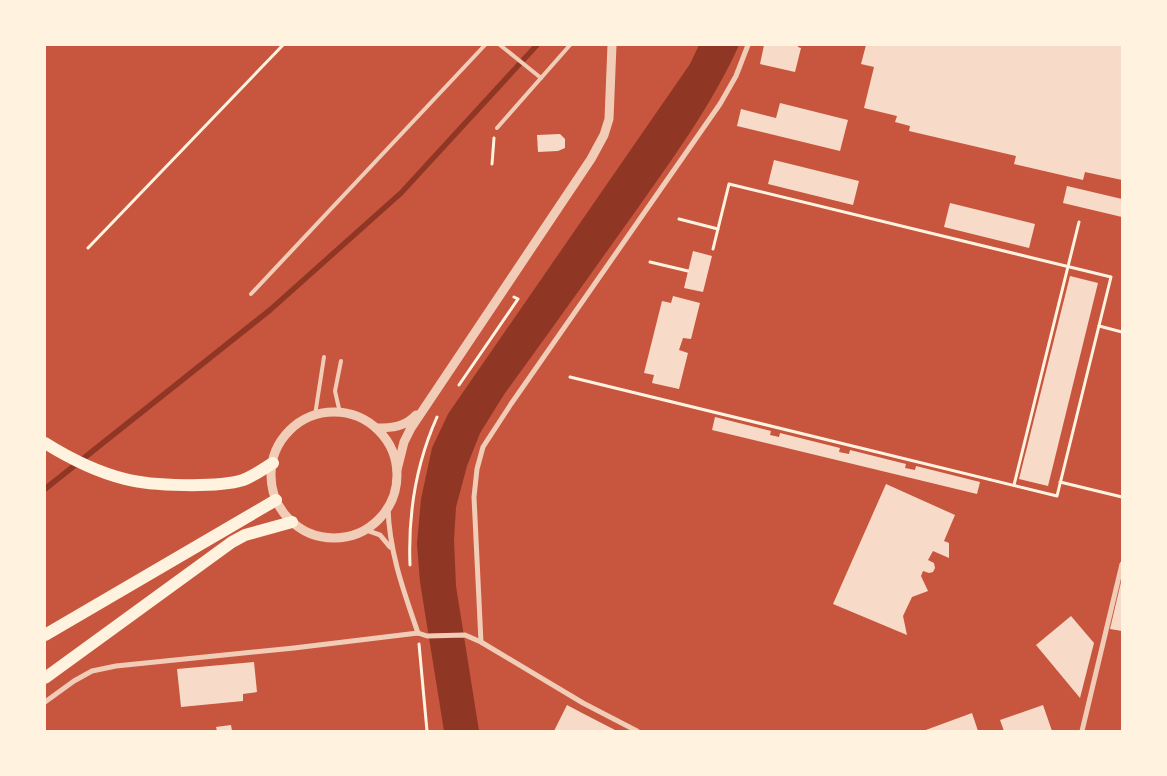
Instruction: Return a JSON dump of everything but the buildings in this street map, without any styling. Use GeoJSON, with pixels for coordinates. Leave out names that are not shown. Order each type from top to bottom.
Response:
{"type":"FeatureCollection","features":[{"type":"Feature","properties":{"kind":"main road"},"geometry":{"type":"LineString","coordinates":[[45,443],[64,455],[126,479],[174,485],[230,483],[260,472],[272,463]]}},
{"type":"Feature","properties":{"kind":"main road"},"geometry":{"type":"LineString","coordinates":[[45,635],[276,500]]}},
{"type":"Feature","properties":{"kind":"main road"},"geometry":{"type":"LineString","coordinates":[[45,678],[232,542],[245,535],[292,522]]}},
{"type":"Feature","properties":{"kind":"street"},"geometry":{"type":"LineString","coordinates":[[397,470],[394,455],[386,440],[376,428],[365,420],[353,415],[327,413],[315,415],[300,422],[287,433],[278,447],[272,463],[272,488],[282,512],[305,531],[320,537],[336,538],[351,536],[366,530],[379,520],[394,496],[397,470],[404,442],[424,408],[504,290],[591,158],[604,135],[609,119],[612,45]]}},
{"type":"Feature","properties":{"kind":"street"},"geometry":{"type":"LineString","coordinates":[[481,642],[474,497],[477,469],[483,447],[501,418],[720,104],[736,76],[748,45]]}},
{"type":"Feature","properties":{"kind":"street"},"geometry":{"type":"LineString","coordinates":[[376,428],[393,428],[403,425],[424,408]]}},
{"type":"Feature","properties":{"kind":"street"},"geometry":{"type":"LineString","coordinates":[[388,507],[388,528],[393,552],[403,590],[418,634]]}},
{"type":"Feature","properties":{"kind":"street"},"geometry":{"type":"LineString","coordinates":[[366,530],[380,536],[387,542],[393,552]]}},
{"type":"Feature","properties":{"kind":"street"},"geometry":{"type":"LineString","coordinates":[[1082,731],[1122,564]]}},
{"type":"Feature","properties":{"kind":"street"},"geometry":{"type":"LineString","coordinates":[[45,702],[74,681],[92,671],[116,666],[418,634],[427,636],[465,635],[481,642],[583,703],[637,731]]}},
{"type":"Feature","properties":{"kind":"lane"},"geometry":{"type":"LineString","coordinates":[[250,294],[485,45]]}},
{"type":"Feature","properties":{"kind":"lane"},"geometry":{"type":"LineString","coordinates":[[500,45],[541,78]]}},
{"type":"Feature","properties":{"kind":"lane"},"geometry":{"type":"LineString","coordinates":[[497,128],[570,45]]}},
{"type":"Feature","properties":{"kind":"lane"},"geometry":{"type":"LineString","coordinates":[[315,415],[324,357]]}},
{"type":"Feature","properties":{"kind":"lane"},"geometry":{"type":"LineString","coordinates":[[340,413],[335,391],[342,361]]}},
{"type":"Feature","properties":{"kind":"path"},"geometry":{"type":"LineString","coordinates":[[88,248],[283,45]]}},
{"type":"Feature","properties":{"kind":"path"},"geometry":{"type":"LineString","coordinates":[[492,164],[494,136],[497,128]]}},
{"type":"Feature","properties":{"kind":"path"},"geometry":{"type":"LineString","coordinates":[[570,377],[1057,496],[1111,277],[729,184],[713,249]]}},
{"type":"Feature","properties":{"kind":"path"},"geometry":{"type":"LineString","coordinates":[[679,219],[718,229]]}},
{"type":"Feature","properties":{"kind":"path"},"geometry":{"type":"LineString","coordinates":[[1014,486],[1079,222]]}},
{"type":"Feature","properties":{"kind":"path"},"geometry":{"type":"LineString","coordinates":[[650,262],[688,271]]}},
{"type":"Feature","properties":{"kind":"path"},"geometry":{"type":"LineString","coordinates":[[459,385],[518,299],[504,290]]}},
{"type":"Feature","properties":{"kind":"path"},"geometry":{"type":"LineString","coordinates":[[1099,326],[1122,332]]}},
{"type":"Feature","properties":{"kind":"path"},"geometry":{"type":"LineString","coordinates":[[403,590],[410,570],[409,540],[416,486],[428,437],[437,417]]}},
{"type":"Feature","properties":{"kind":"path"},"geometry":{"type":"LineString","coordinates":[[1060,482],[1122,497]]}},
{"type":"Feature","properties":{"kind":"path"},"geometry":{"type":"LineString","coordinates":[[418,634],[427,731]]}},
{"type":"Feature","properties":{"kind":"shaded area"},"geometry":{"type":"Polygon","coordinates":[[[699,45],[739,45],[717,89],[677,151],[505,393],[480,433],[467,466],[456,507],[454,540],[456,586],[479,731],[444,731],[420,582],[417,544],[421,499],[432,448],[448,414],[690,64],[699,45]]]}},
{"type":"Feature","properties":{"kind":"waterway"},"geometry":{"type":"LineString","coordinates":[[45,489],[270,310],[401,193],[537,45]]}}]}
